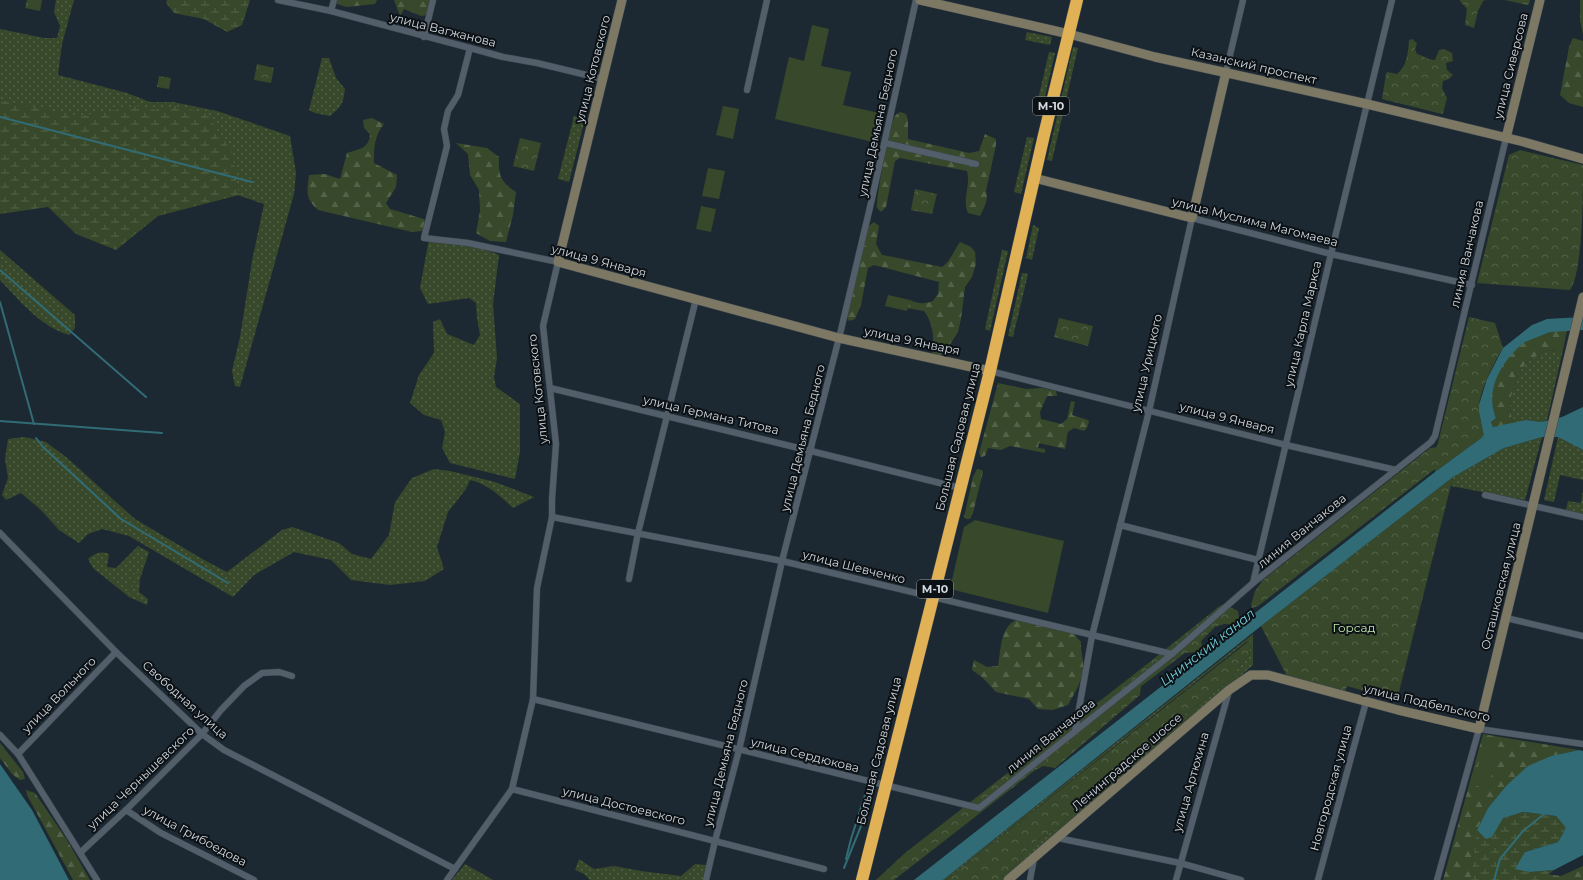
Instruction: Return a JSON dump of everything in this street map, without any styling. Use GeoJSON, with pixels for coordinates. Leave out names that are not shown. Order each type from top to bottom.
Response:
{"type":"FeatureCollection","features":[{"type":"Feature","properties":{"kind":"highway","name":"Большая Садовая улица"},"geometry":{"type":"LineString","coordinates":[[862,880],[990,371],[1034,178],[1077,0]]}},
{"type":"Feature","properties":{"kind":"street","name":"улица Вагжанова"},"geometry":{"type":"LineString","coordinates":[[278,0],[331,11],[503,57],[537,63],[603,79]]}},
{"type":"Feature","properties":{"kind":"street"},"geometry":{"type":"LineString","coordinates":[[331,11],[334,0]]}},
{"type":"Feature","properties":{"kind":"street"},"geometry":{"type":"LineString","coordinates":[[424,37],[433,0]]}},
{"type":"Feature","properties":{"kind":"street","name":"улица Котовского"},"geometry":{"type":"LineString","coordinates":[[447,880],[512,789],[533,699],[537,588],[552,517],[556,444],[543,326],[622,0]]}},
{"type":"Feature","properties":{"kind":"street"},"geometry":{"type":"LineString","coordinates":[[747,90],[767,0]]}},
{"type":"Feature","properties":{"kind":"street","name":"улица Демьяна Бедного"},"geometry":{"type":"LineString","coordinates":[[706,880],[739,750],[782,561],[839,338],[885,143],[916,0]]}},
{"type":"Feature","properties":{"kind":"street","name":"Казанский проспект"},"geometry":{"type":"LineString","coordinates":[[920,0],[1069,34],[1155,57],[1367,104],[1506,138],[1583,159]]}},
{"type":"Feature","properties":{"kind":"street","name":"улица Урицкого"},"geometry":{"type":"LineString","coordinates":[[1075,731],[1092,636],[1149,411],[1243,0]]}},
{"type":"Feature","properties":{"kind":"street","name":"улица Карла Маркса"},"geometry":{"type":"LineString","coordinates":[[1253,584],[1392,0]]}},
{"type":"Feature","properties":{"kind":"street","name":"улица Сиверсова"},"geometry":{"type":"LineString","coordinates":[[1506,138],[1540,0]]}},
{"type":"Feature","properties":{"kind":"street","name":"улица 9 Января"},"geometry":{"type":"LineString","coordinates":[[470,48],[458,95],[448,111],[444,129],[447,146],[424,238],[468,243],[558,262],[839,338],[990,371],[1286,445],[1396,470]]}},
{"type":"Feature","properties":{"kind":"street","name":"линия Ванчакова"},"geometry":{"type":"LineString","coordinates":[[979,808],[1172,654],[1253,584],[1431,442],[1435,436],[1506,138]]}},
{"type":"Feature","properties":{"kind":"street"},"geometry":{"type":"LineString","coordinates":[[885,143],[976,164]]}},
{"type":"Feature","properties":{"kind":"street","name":"улица Муслима Магомаева"},"geometry":{"type":"LineString","coordinates":[[1034,178],[1331,254],[1472,285]]}},
{"type":"Feature","properties":{"kind":"street","name":"Осташковская улица"},"geometry":{"type":"LineString","coordinates":[[1437,880],[1479,729],[1583,296]]}},
{"type":"Feature","properties":{"kind":"street"},"geometry":{"type":"LineString","coordinates":[[629,579],[638,533],[668,417],[696,299]]}},
{"type":"Feature","properties":{"kind":"street","name":"улица Германа Титова"},"geometry":{"type":"LineString","coordinates":[[550,388],[960,488]]}},
{"type":"Feature","properties":{"kind":"street"},"geometry":{"type":"LineString","coordinates":[[1485,495],[1583,517]]}},
{"type":"Feature","properties":{"kind":"street","name":"улица Шевченко"},"geometry":{"type":"LineString","coordinates":[[552,517],[782,561],[1172,654]]}},
{"type":"Feature","properties":{"kind":"street"},"geometry":{"type":"LineString","coordinates":[[1120,525],[1258,560]]}},
{"type":"Feature","properties":{"kind":"street","name":"Свободная улица"},"geometry":{"type":"LineString","coordinates":[[0,532],[116,652],[202,734],[224,750],[455,869]]}},
{"type":"Feature","properties":{"kind":"street"},"geometry":{"type":"LineString","coordinates":[[1506,618],[1583,636]]}},
{"type":"Feature","properties":{"kind":"street","name":"улица Вольного"},"geometry":{"type":"LineString","coordinates":[[18,754],[116,652]]}},
{"type":"Feature","properties":{"kind":"street","name":"улица Чернышевского"},"geometry":{"type":"LineString","coordinates":[[81,852],[126,810],[202,734],[221,710],[244,686],[262,673],[279,672],[292,676]]}},
{"type":"Feature","properties":{"kind":"street","name":"Ленинградское шоссе"},"geometry":{"type":"LineString","coordinates":[[1008,880],[1229,690],[1251,675],[1268,675]]}},
{"type":"Feature","properties":{"kind":"street","name":"улица Подбельского"},"geometry":{"type":"LineString","coordinates":[[1268,675],[1366,702],[1479,729],[1583,744]]}},
{"type":"Feature","properties":{"kind":"street","name":"улица Артюхина"},"geometry":{"type":"LineString","coordinates":[[1176,880],[1229,690]]}},
{"type":"Feature","properties":{"kind":"street","name":"улица Сердюкова"},"geometry":{"type":"LineString","coordinates":[[533,699],[979,808]]}},
{"type":"Feature","properties":{"kind":"street","name":"Новгородская улица"},"geometry":{"type":"LineString","coordinates":[[1318,880],[1366,702]]}},
{"type":"Feature","properties":{"kind":"street"},"geometry":{"type":"LineString","coordinates":[[0,735],[18,754],[81,852],[97,880]]}},
{"type":"Feature","properties":{"kind":"street","name":"улица Достоевского"},"geometry":{"type":"LineString","coordinates":[[512,789],[824,868]]}},
{"type":"Feature","properties":{"kind":"street","name":"улица Грибоедова"},"geometry":{"type":"LineString","coordinates":[[126,810],[161,833],[254,880]]}},
{"type":"Feature","properties":{"kind":"street"},"geometry":{"type":"LineString","coordinates":[[1058,838],[1180,863],[1241,880]]}},
{"type":"Feature","properties":{"kind":"street"},"geometry":{"type":"LineString","coordinates":[[1030,880],[1034,858]]}},
{"type":"Feature","properties":{"kind":"green space"},"geometry":{"type":"Polygon","coordinates":[[[27,0],[42,0],[40,11],[25,8],[27,0]]]}},
{"type":"Feature","properties":{"kind":"green space"},"geometry":{"type":"Polygon","coordinates":[[[56,0],[74,0],[62,44],[58,75],[127,93],[150,102],[173,102],[217,111],[290,136],[296,173],[294,194],[240,387],[235,386],[232,371],[240,337],[252,261],[264,204],[216,188],[48,194],[0,206],[0,29],[44,38],[57,38],[60,26],[54,12],[56,0]]]}},
{"type":"Feature","properties":{"kind":"green space"},"geometry":{"type":"Polygon","coordinates":[[[167,0],[250,0],[242,25],[227,32],[204,19],[174,13],[166,3],[167,0]]]}},
{"type":"Feature","properties":{"kind":"green space"},"geometry":{"type":"Polygon","coordinates":[[[336,0],[377,0],[375,4],[347,7],[337,4],[336,0]]]}},
{"type":"Feature","properties":{"kind":"green space"},"geometry":{"type":"Polygon","coordinates":[[[394,0],[432,0],[428,15],[421,16],[404,9],[400,16],[394,0]]]}},
{"type":"Feature","properties":{"kind":"green space"},"geometry":{"type":"Polygon","coordinates":[[[1460,0],[1486,0],[1483,1],[1478,11],[1474,28],[1465,25],[1467,9],[1460,0]]]}},
{"type":"Feature","properties":{"kind":"green space"},"geometry":{"type":"Polygon","coordinates":[[[1505,0],[1530,0],[1529,4],[1527,5],[1505,0]]]}},
{"type":"Feature","properties":{"kind":"green space"},"geometry":{"type":"Polygon","coordinates":[[[1580,0],[1583,0],[1583,35],[1580,21],[1580,0]]]}},
{"type":"Feature","properties":{"kind":"green space"},"geometry":{"type":"Polygon","coordinates":[[[812,25],[829,29],[821,66],[851,72],[843,105],[884,114],[877,143],[775,119],[789,57],[804,61],[812,25]]]}},
{"type":"Feature","properties":{"kind":"green space"},"geometry":{"type":"Polygon","coordinates":[[[1027,32],[1052,37],[1050,45],[1025,40],[1027,32]]]}},
{"type":"Feature","properties":{"kind":"green space"},"geometry":{"type":"Polygon","coordinates":[[[1573,38],[1583,41],[1583,107],[1569,103],[1560,95],[1569,47],[1573,38]]]}},
{"type":"Feature","properties":{"kind":"green space"},"geometry":{"type":"Polygon","coordinates":[[[1412,39],[1417,43],[1415,49],[1417,54],[1428,59],[1435,60],[1439,50],[1444,49],[1452,53],[1453,61],[1446,63],[1447,70],[1453,75],[1449,79],[1443,81],[1442,88],[1447,98],[1442,114],[1382,99],[1387,72],[1397,74],[1400,71],[1406,59],[1409,40],[1412,39]]]}},
{"type":"Feature","properties":{"kind":"green space"},"geometry":{"type":"Polygon","coordinates":[[[1073,47],[1078,48],[1052,161],[1047,160],[1073,47]]]}},
{"type":"Feature","properties":{"kind":"green space"},"geometry":{"type":"Polygon","coordinates":[[[1049,52],[1055,53],[1042,109],[1036,108],[1049,52]]]}},
{"type":"Feature","properties":{"kind":"green space"},"geometry":{"type":"Polygon","coordinates":[[[322,58],[329,58],[336,78],[345,89],[344,98],[341,104],[330,116],[315,113],[309,110],[322,58]]]}},
{"type":"Feature","properties":{"kind":"green space"},"geometry":{"type":"Polygon","coordinates":[[[257,64],[274,68],[271,83],[254,80],[257,64]]]}},
{"type":"Feature","properties":{"kind":"green space"},"geometry":{"type":"Polygon","coordinates":[[[159,76],[171,78],[169,89],[157,87],[159,76]]]}},
{"type":"Feature","properties":{"kind":"green space"},"geometry":{"type":"Polygon","coordinates":[[[0,100],[80,116],[138,106],[157,110],[175,106],[207,114],[232,152],[239,195],[158,216],[116,250],[76,234],[48,207],[0,214],[0,100]]]}},
{"type":"Feature","properties":{"kind":"green space"},"geometry":{"type":"Polygon","coordinates":[[[723,106],[739,109],[733,139],[716,135],[723,106]]]}},
{"type":"Feature","properties":{"kind":"green space"},"geometry":{"type":"Polygon","coordinates":[[[900,112],[906,114],[908,120],[908,139],[969,153],[979,151],[985,134],[996,139],[986,191],[986,200],[980,216],[968,213],[966,208],[968,182],[967,171],[900,158],[895,161],[886,207],[881,212],[877,208],[881,176],[890,132],[895,116],[900,112]]]}},
{"type":"Feature","properties":{"kind":"green space"},"geometry":{"type":"Polygon","coordinates":[[[574,116],[585,119],[569,182],[558,179],[574,116]]]}},
{"type":"Feature","properties":{"kind":"green space"},"geometry":{"type":"Polygon","coordinates":[[[372,118],[384,124],[376,138],[374,163],[397,175],[396,187],[386,203],[390,209],[424,219],[426,224],[422,231],[412,232],[318,210],[309,198],[309,175],[325,174],[340,179],[347,153],[363,148],[368,143],[370,134],[364,128],[363,120],[372,118]]]}},
{"type":"Feature","properties":{"kind":"green space"},"geometry":{"type":"Polygon","coordinates":[[[1027,137],[1034,138],[1021,194],[1014,192],[1027,137]]]}},
{"type":"Feature","properties":{"kind":"green space"},"geometry":{"type":"Polygon","coordinates":[[[520,138],[541,143],[534,171],[513,166],[520,138]]]}},
{"type":"Feature","properties":{"kind":"green space"},"geometry":{"type":"Polygon","coordinates":[[[456,143],[487,148],[499,157],[500,174],[504,182],[516,192],[513,215],[506,242],[490,241],[476,233],[480,211],[479,190],[470,175],[468,154],[456,143]]]}},
{"type":"Feature","properties":{"kind":"green space"},"geometry":{"type":"Polygon","coordinates":[[[1520,150],[1583,165],[1580,250],[1578,267],[1570,290],[1477,283],[1509,155],[1520,150]]]}},
{"type":"Feature","properties":{"kind":"green space"},"geometry":{"type":"Polygon","coordinates":[[[708,168],[725,171],[719,199],[702,196],[708,168]]]}},
{"type":"Feature","properties":{"kind":"green space"},"geometry":{"type":"Polygon","coordinates":[[[915,189],[937,194],[932,214],[911,210],[915,189]]]}},
{"type":"Feature","properties":{"kind":"green space"},"geometry":{"type":"Polygon","coordinates":[[[701,206],[716,209],[711,232],[696,229],[701,206]]]}},
{"type":"Feature","properties":{"kind":"green space"},"geometry":{"type":"Polygon","coordinates":[[[874,222],[879,226],[876,244],[882,255],[942,267],[950,259],[960,242],[971,247],[975,252],[976,264],[972,277],[965,287],[958,332],[944,354],[932,354],[932,331],[930,321],[924,311],[906,308],[901,304],[910,300],[922,303],[933,301],[938,294],[939,282],[874,265],[868,268],[861,305],[855,319],[849,321],[846,316],[869,226],[874,222]]]}},
{"type":"Feature","properties":{"kind":"green space"},"geometry":{"type":"Polygon","coordinates":[[[1033,225],[1039,228],[1032,260],[1026,258],[1033,225]]]}},
{"type":"Feature","properties":{"kind":"green space"},"geometry":{"type":"Polygon","coordinates":[[[429,239],[484,249],[499,255],[493,304],[497,358],[494,377],[496,387],[520,404],[520,452],[515,479],[450,463],[442,448],[445,432],[441,420],[424,415],[410,403],[419,375],[434,353],[433,322],[440,319],[447,334],[474,345],[480,335],[476,303],[469,298],[428,304],[420,288],[429,239]]]}},
{"type":"Feature","properties":{"kind":"green space"},"geometry":{"type":"Polygon","coordinates":[[[0,250],[75,315],[75,328],[69,335],[49,326],[40,319],[23,305],[0,280],[0,250]]]}},
{"type":"Feature","properties":{"kind":"green space"},"geometry":{"type":"Polygon","coordinates":[[[1002,250],[1008,251],[990,331],[985,329],[1002,250]]]}},
{"type":"Feature","properties":{"kind":"green space"},"geometry":{"type":"Polygon","coordinates":[[[1022,273],[1028,274],[1013,337],[1008,336],[1022,273]]]}},
{"type":"Feature","properties":{"kind":"green space"},"geometry":{"type":"Polygon","coordinates":[[[888,295],[910,300],[907,311],[885,306],[888,295]]]}},
{"type":"Feature","properties":{"kind":"green space"},"geometry":{"type":"Polygon","coordinates":[[[1469,317],[1495,323],[1503,348],[1483,388],[1479,405],[1484,436],[1435,472],[1435,469],[1258,606],[1252,608],[1251,605],[1255,591],[1263,580],[1430,448],[1437,447],[1469,317]]]}},
{"type":"Feature","properties":{"kind":"green space"},"geometry":{"type":"Polygon","coordinates":[[[1059,318],[1093,326],[1088,346],[1054,337],[1059,318]]]}},
{"type":"Feature","properties":{"kind":"green space"},"geometry":{"type":"Polygon","coordinates":[[[1557,330],[1567,331],[1563,350],[1545,351],[1527,362],[1518,374],[1509,403],[1513,424],[1493,427],[1491,422],[1496,418],[1491,402],[1492,390],[1494,382],[1502,366],[1513,352],[1525,342],[1557,330]]]}},
{"type":"Feature","properties":{"kind":"green space"},"geometry":{"type":"Polygon","coordinates":[[[1563,350],[1547,420],[1541,422],[1526,420],[1513,424],[1509,403],[1518,374],[1527,362],[1545,351],[1563,350]]]}},
{"type":"Feature","properties":{"kind":"green space"},"geometry":{"type":"Polygon","coordinates":[[[998,383],[1026,389],[1042,388],[1056,391],[1057,396],[1047,396],[1040,412],[1041,419],[1061,424],[1067,419],[1071,401],[1075,402],[1072,415],[1088,420],[1089,422],[1087,428],[1084,431],[1074,428],[1068,432],[1065,449],[1039,443],[1038,448],[1045,449],[1045,453],[1010,446],[1001,450],[988,448],[985,456],[981,457],[979,453],[998,383]]]}},
{"type":"Feature","properties":{"kind":"green space"},"geometry":{"type":"Polygon","coordinates":[[[24,437],[46,442],[66,457],[135,519],[227,572],[282,530],[292,527],[339,543],[352,554],[371,559],[389,535],[395,502],[412,478],[434,469],[450,471],[495,482],[534,497],[513,508],[488,487],[470,480],[466,489],[448,512],[437,547],[444,569],[425,581],[390,585],[351,580],[331,560],[294,552],[254,575],[233,597],[129,536],[102,529],[88,534],[79,543],[59,530],[41,510],[21,493],[6,500],[2,495],[8,478],[5,459],[8,439],[24,437]]]}},
{"type":"Feature","properties":{"kind":"green space"},"geometry":{"type":"Polygon","coordinates":[[[1542,437],[1525,500],[1451,486],[1453,477],[1504,448],[1542,437]]]}},
{"type":"Feature","properties":{"kind":"green space"},"geometry":{"type":"Polygon","coordinates":[[[1558,437],[1583,450],[1583,480],[1560,475],[1554,502],[1544,500],[1558,437]]]}},
{"type":"Feature","properties":{"kind":"green space"},"geometry":{"type":"Polygon","coordinates":[[[977,469],[982,470],[983,472],[973,513],[970,519],[966,519],[964,517],[973,477],[977,469]]]}},
{"type":"Feature","properties":{"kind":"green space","name":"Горсад"},"geometry":{"type":"Polygon","coordinates":[[[1453,477],[1397,700],[1347,686],[1345,693],[1287,676],[1261,626],[1453,477]]]}},
{"type":"Feature","properties":{"kind":"green space"},"geometry":{"type":"Polygon","coordinates":[[[1583,490],[1583,514],[1566,510],[1568,501],[1581,503],[1583,490]]]}},
{"type":"Feature","properties":{"kind":"green space"},"geometry":{"type":"Polygon","coordinates":[[[975,520],[1064,541],[1048,613],[950,589],[964,527],[975,520]]]}},
{"type":"Feature","properties":{"kind":"green space"},"geometry":{"type":"Polygon","coordinates":[[[138,546],[149,552],[140,579],[139,592],[148,599],[147,605],[129,597],[93,568],[88,559],[98,553],[109,554],[107,567],[116,568],[138,546]]]}},
{"type":"Feature","properties":{"kind":"green space"},"geometry":{"type":"Polygon","coordinates":[[[136,572],[139,573],[132,585],[132,595],[127,593],[129,588],[126,587],[127,583],[136,572]]]}},
{"type":"Feature","properties":{"kind":"green space"},"geometry":{"type":"Polygon","coordinates":[[[1221,605],[1238,611],[1238,625],[1224,624],[1215,627],[1201,641],[1202,647],[1198,652],[1185,653],[1141,686],[1140,695],[1055,768],[1043,766],[1034,771],[894,880],[876,880],[905,853],[1014,768],[1072,719],[1101,700],[1221,605]]]}},
{"type":"Feature","properties":{"kind":"green space"},"geometry":{"type":"Polygon","coordinates":[[[1016,620],[1073,633],[1081,642],[1083,664],[1082,675],[1068,705],[1053,710],[1038,709],[1029,699],[996,692],[982,677],[972,670],[974,660],[987,667],[998,666],[1004,634],[1007,628],[1016,620]]]}},
{"type":"Feature","properties":{"kind":"green space"},"geometry":{"type":"Polygon","coordinates":[[[1253,634],[1253,665],[1003,880],[996,880],[1015,865],[1024,852],[1036,841],[1059,827],[1079,805],[1105,785],[1184,715],[1226,683],[1233,676],[1238,667],[1249,656],[1251,644],[1249,641],[946,880],[943,880],[1253,634]]]}},
{"type":"Feature","properties":{"kind":"green space"},"geometry":{"type":"Polygon","coordinates":[[[1249,641],[1251,643],[1249,656],[1238,667],[1233,676],[1226,683],[1184,715],[1105,785],[1079,805],[1059,827],[1036,841],[1024,852],[1015,865],[996,880],[946,880],[1249,641]]]}},
{"type":"Feature","properties":{"kind":"green space"},"geometry":{"type":"Polygon","coordinates":[[[1483,734],[1579,750],[1551,756],[1506,786],[1488,808],[1477,830],[1530,872],[1561,876],[1583,866],[1583,880],[1443,880],[1483,734]]]}},
{"type":"Feature","properties":{"kind":"green space"},"geometry":{"type":"Polygon","coordinates":[[[0,743],[23,772],[25,779],[20,780],[12,774],[0,758],[0,743]]]}},
{"type":"Feature","properties":{"kind":"green space"},"geometry":{"type":"Polygon","coordinates":[[[1484,743],[1499,747],[1488,789],[1473,785],[1484,743]]]}},
{"type":"Feature","properties":{"kind":"green space"},"geometry":{"type":"Polygon","coordinates":[[[26,790],[35,793],[67,840],[90,880],[73,880],[27,795],[26,790]]]}},
{"type":"Feature","properties":{"kind":"green space"},"geometry":{"type":"Polygon","coordinates":[[[1523,812],[1556,816],[1566,828],[1558,842],[1525,852],[1530,872],[1554,870],[1541,880],[1471,880],[1477,830],[1486,839],[1502,818],[1523,812]]]}},
{"type":"Feature","properties":{"kind":"green space"},"geometry":{"type":"Polygon","coordinates":[[[579,859],[594,869],[614,866],[681,876],[695,864],[706,865],[703,880],[590,880],[584,874],[575,870],[579,859]]]}},
{"type":"Feature","properties":{"kind":"green space"},"geometry":{"type":"Polygon","coordinates":[[[465,864],[493,880],[452,880],[465,864]]]}},
{"type":"Feature","properties":{"kind":"water"},"geometry":{"type":"Polygon","coordinates":[[[1583,317],[1583,330],[1550,332],[1525,342],[1509,358],[1497,376],[1494,386],[1492,397],[1496,418],[1491,422],[1493,427],[1526,420],[1541,422],[1562,417],[1583,407],[1583,450],[1558,437],[1542,437],[1504,448],[1453,477],[1261,626],[943,880],[914,880],[1435,472],[1484,436],[1479,405],[1487,379],[1503,348],[1532,325],[1547,319],[1583,317]]]}},
{"type":"Feature","properties":{"kind":"water"},"geometry":{"type":"Polygon","coordinates":[[[1579,750],[1583,751],[1583,855],[1554,870],[1530,872],[1515,869],[1525,852],[1558,842],[1566,828],[1556,816],[1523,812],[1503,818],[1492,837],[1486,839],[1477,830],[1488,808],[1506,786],[1528,766],[1551,756],[1579,750]]]}},
{"type":"Feature","properties":{"kind":"water"},"geometry":{"type":"Polygon","coordinates":[[[0,764],[32,810],[69,880],[0,880],[0,764]]]}},
{"type":"Feature","properties":{"kind":"waterway"},"geometry":{"type":"LineString","coordinates":[[0,117],[252,182]]}},
{"type":"Feature","properties":{"kind":"waterway"},"geometry":{"type":"LineString","coordinates":[[0,270],[146,397]]}},
{"type":"Feature","properties":{"kind":"waterway"},"geometry":{"type":"LineString","coordinates":[[0,302],[34,424]]}},
{"type":"Feature","properties":{"kind":"waterway"},"geometry":{"type":"LineString","coordinates":[[0,421],[162,433]]}},
{"type":"Feature","properties":{"kind":"waterway"},"geometry":{"type":"LineString","coordinates":[[36,438],[43,447],[121,519],[228,583]]}},
{"type":"Feature","properties":{"kind":"waterway"},"geometry":{"type":"LineString","coordinates":[[844,868],[861,826],[871,793]]}},
{"type":"Feature","properties":{"kind":"waterway"},"geometry":{"type":"LineString","coordinates":[[846,859],[865,795]]}},
{"type":"Feature","properties":{"kind":"waterway"},"geometry":{"type":"LineString","coordinates":[[1494,880],[1500,859],[1523,831],[1544,814]]}},
{"type":"Feature","properties":{"kind":"water label","name":"Цнинский канал"},"geometry":{"type":"Point","coordinates":[1207,647]}}]}
